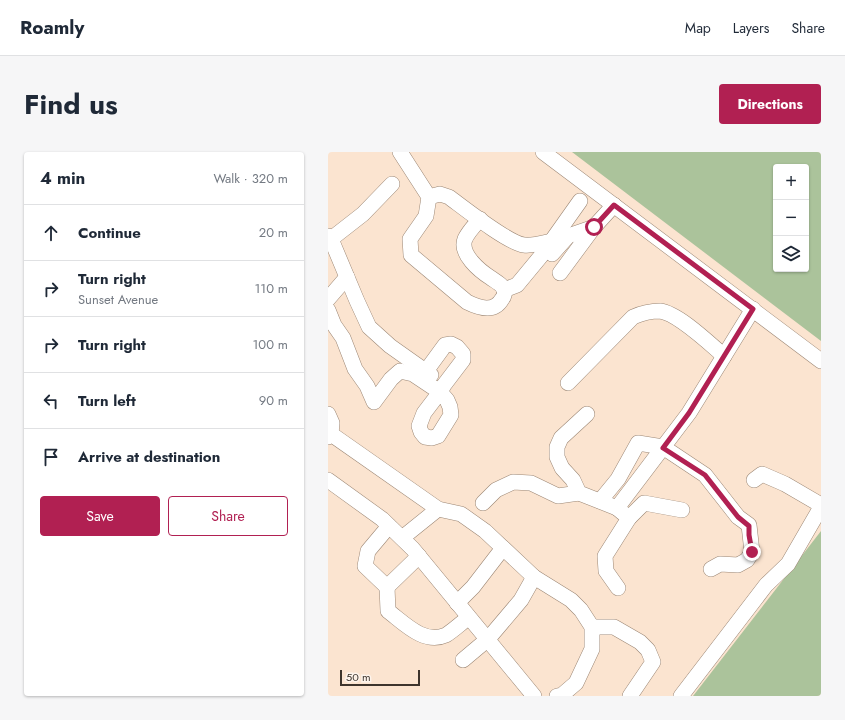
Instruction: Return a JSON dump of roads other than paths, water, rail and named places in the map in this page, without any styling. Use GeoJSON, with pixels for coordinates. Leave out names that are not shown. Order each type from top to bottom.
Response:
{"type":"FeatureCollection","features":[{"type":"Feature","properties":{"kind":"street"},"geometry":{"type":"LineString","coordinates":[[400,152],[429,197],[426,216],[410,239],[411,255],[467,302],[477,308],[486,309],[501,301],[504,296],[504,290],[500,284],[474,264],[466,250],[464,244],[465,239],[480,219]]}},
{"type":"Feature","properties":{"kind":"street"},"geometry":{"type":"LineString","coordinates":[[543,152],[821,360]]}},
{"type":"Feature","properties":{"kind":"street"},"geometry":{"type":"LineString","coordinates":[[392,184],[363,214],[330,237],[346,277],[369,327],[390,346],[404,365],[413,374],[442,388]]}},
{"type":"Feature","properties":{"kind":"street"},"geometry":{"type":"LineString","coordinates":[[429,197],[440,194],[449,197],[506,237],[523,245],[533,245],[552,241]]}},
{"type":"Feature","properties":{"kind":"street"},"geometry":{"type":"LineString","coordinates":[[504,290],[517,284],[541,256],[580,201]]}},
{"type":"Feature","properties":{"kind":"street"},"geometry":{"type":"LineString","coordinates":[[560,274],[594,227],[614,205]]}},
{"type":"Feature","properties":{"kind":"street"},"geometry":{"type":"LineString","coordinates":[[540,268],[568,236],[594,227]]}},
{"type":"Feature","properties":{"kind":"street"},"geometry":{"type":"LineString","coordinates":[[329,294],[346,277]]}},
{"type":"Feature","properties":{"kind":"street"},"geometry":{"type":"LineString","coordinates":[[617,508],[689,413],[753,309]]}},
{"type":"Feature","properties":{"kind":"street"},"geometry":{"type":"LineString","coordinates":[[328,310],[334,325],[343,338],[355,369],[367,386],[374,402],[390,379],[404,365]]}},
{"type":"Feature","properties":{"kind":"street"},"geometry":{"type":"LineString","coordinates":[[568,383],[633,317],[644,312],[662,311],[684,321],[724,356]]}},
{"type":"Feature","properties":{"kind":"street"},"geometry":{"type":"LineString","coordinates":[[426,371],[445,345],[451,344],[457,347],[463,354],[463,360],[442,388]]}},
{"type":"Feature","properties":{"kind":"street"},"geometry":{"type":"LineString","coordinates":[[404,365],[426,371],[442,388]]}},
{"type":"Feature","properties":{"kind":"street"},"geometry":{"type":"LineString","coordinates":[[328,414],[332,423],[330,435],[438,509],[460,514],[485,530],[534,577],[571,600],[582,610],[592,627],[592,649],[576,683],[562,695],[557,696]]}},
{"type":"Feature","properties":{"kind":"street"},"geometry":{"type":"LineString","coordinates":[[579,493],[573,480],[562,468],[557,457],[557,447],[561,438],[587,414]]}},
{"type":"Feature","properties":{"kind":"street"},"geometry":{"type":"LineString","coordinates":[[600,501],[618,479],[638,443],[663,448],[705,475],[738,517],[749,526],[752,552],[747,560],[738,565],[720,564],[711,569]]}},
{"type":"Feature","properties":{"kind":"street"},"geometry":{"type":"LineString","coordinates":[[681,696],[766,585],[788,564],[821,506],[785,484],[762,474],[754,480]]}},
{"type":"Feature","properties":{"kind":"street"},"geometry":{"type":"LineString","coordinates":[[328,480],[382,519],[402,538],[419,556],[468,618],[488,639],[534,696]]}},
{"type":"Feature","properties":{"kind":"street"},"geometry":{"type":"LineString","coordinates":[[483,503],[496,490],[512,482],[531,484],[558,496],[579,493],[617,508],[629,518]]}},
{"type":"Feature","properties":{"kind":"street"},"geometry":{"type":"LineString","coordinates":[[618,588],[606,571],[605,556],[629,518],[644,503],[682,510]]}},
{"type":"Feature","properties":{"kind":"street"},"geometry":{"type":"LineString","coordinates":[[402,538],[438,509]]}},
{"type":"Feature","properties":{"kind":"street"},"geometry":{"type":"LineString","coordinates":[[389,526],[368,551],[365,566],[387,586],[388,611],[416,632],[426,637],[435,638],[446,635],[468,618]]}},
{"type":"Feature","properties":{"kind":"street"},"geometry":{"type":"LineString","coordinates":[[457,603],[473,588],[504,548]]}},
{"type":"Feature","properties":{"kind":"street"},"geometry":{"type":"LineString","coordinates":[[387,586],[419,556]]}},
{"type":"Feature","properties":{"kind":"street"},"geometry":{"type":"LineString","coordinates":[[463,660],[488,639],[521,600],[534,577]]}},
{"type":"Feature","properties":{"kind":"street"},"geometry":{"type":"LineString","coordinates":[[592,627],[614,627],[640,642],[648,650],[653,662],[630,696]]}}]}
